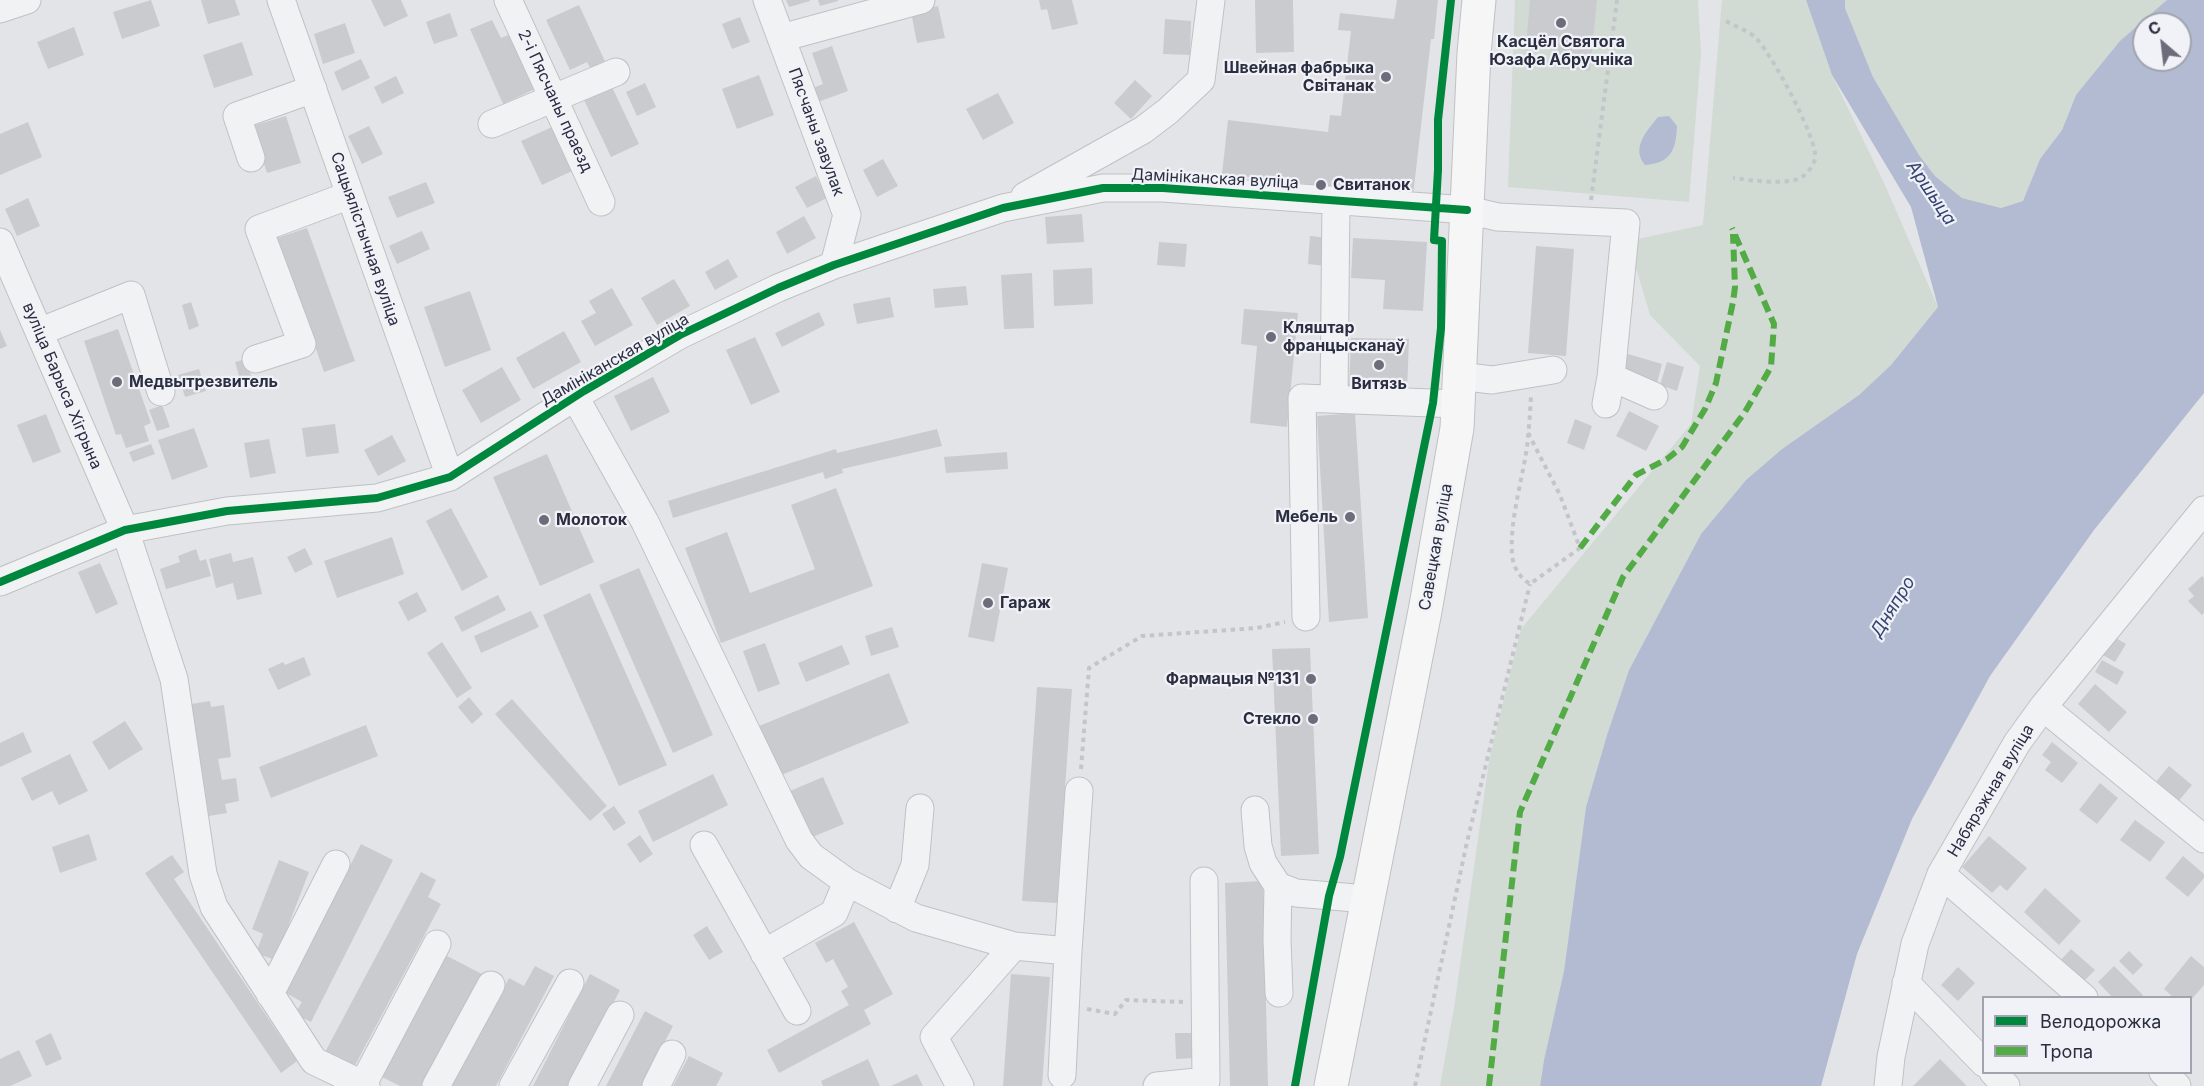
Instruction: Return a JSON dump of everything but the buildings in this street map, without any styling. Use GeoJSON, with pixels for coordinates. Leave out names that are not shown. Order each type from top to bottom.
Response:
{"type":"FeatureCollection","features":[{"type":"Feature","properties":{"kind":"main road","name":"Савецкая вуліца"},"geometry":{"type":"LineString","coordinates":[[1331,1086],[1425,612],[1457,428],[1474,53],[1479,0]]}},
{"type":"Feature","properties":{"kind":"street"},"geometry":{"type":"LineString","coordinates":[[0,9],[27,0]]}},
{"type":"Feature","properties":{"kind":"street","name":"Сацыялістычная вуліца"},"geometry":{"type":"LineString","coordinates":[[281,0],[450,477]]}},
{"type":"Feature","properties":{"kind":"street","name":"2-і Пясчаны праезд"},"geometry":{"type":"LineString","coordinates":[[508,0],[601,202]]}},
{"type":"Feature","properties":{"kind":"street","name":"Пясчаны завулак"},"geometry":{"type":"LineString","coordinates":[[767,0],[847,215],[834,265]]}},
{"type":"Feature","properties":{"kind":"street"},"geometry":{"type":"LineString","coordinates":[[781,38],[921,0]]}},
{"type":"Feature","properties":{"kind":"street"},"geometry":{"type":"LineString","coordinates":[[1003,208],[1143,130],[1202,80],[1211,0]]}},
{"type":"Feature","properties":{"kind":"street"},"geometry":{"type":"LineString","coordinates":[[492,124],[616,72]]}},
{"type":"Feature","properties":{"kind":"street"},"geometry":{"type":"LineString","coordinates":[[251,158],[237,116],[313,89]]}},
{"type":"Feature","properties":{"kind":"street","name":"Дамініканская вуліца"},"geometry":{"type":"LineString","coordinates":[[0,582],[125,530],[227,511],[376,498],[450,477],[574,397],[680,335],[778,288],[834,265],[1003,208],[1103,188],[1163,188],[1467,210],[1498,217],[1626,223],[1611,377]]}},
{"type":"Feature","properties":{"kind":"street"},"geometry":{"type":"LineString","coordinates":[[256,359],[302,344],[260,229],[350,195]]}},
{"type":"Feature","properties":{"kind":"street"},"geometry":{"type":"LineString","coordinates":[[1334,399],[1336,200]]}},
{"type":"Feature","properties":{"kind":"street","name":"вуліца Барыса Хігрына"},"geometry":{"type":"LineString","coordinates":[[0,242],[125,530],[174,679],[203,874],[214,907],[314,1061],[364,1085]]}},
{"type":"Feature","properties":{"kind":"street"},"geometry":{"type":"LineString","coordinates":[[39,332],[131,296],[160,392]]}},
{"type":"Feature","properties":{"kind":"street"},"geometry":{"type":"LineString","coordinates":[[1306,617],[1302,398],[1334,399],[1459,390],[1492,380],[1542,372]]}},
{"type":"Feature","properties":{"kind":"street"},"geometry":{"type":"LineString","coordinates":[[1606,404],[1611,377],[1653,396]]}},
{"type":"Feature","properties":{"kind":"street"},"geometry":{"type":"LineString","coordinates":[[574,397],[645,522],[800,840],[811,856],[847,882],[916,918],[1014,946],[1068,951]]}},
{"type":"Feature","properties":{"kind":"street","name":"Набярэжная вуліца"},"geometry":{"type":"LineString","coordinates":[[1888,1086],[1891,1057],[1915,944],[1941,874],[2017,743],[2043,707],[2204,510]]}},
{"type":"Feature","properties":{"kind":"street"},"geometry":{"type":"LineString","coordinates":[[2043,707],[2204,839]]}},
{"type":"Feature","properties":{"kind":"street"},"geometry":{"type":"LineString","coordinates":[[1062,1075],[1079,791]]}},
{"type":"Feature","properties":{"kind":"street"},"geometry":{"type":"LineString","coordinates":[[897,909],[915,865],[920,808]]}},
{"type":"Feature","properties":{"kind":"street"},"geometry":{"type":"LineString","coordinates":[[1255,810],[1258,846],[1263,863],[1278,886],[1276,939],[1280,993]]}},
{"type":"Feature","properties":{"kind":"street"},"geometry":{"type":"LineString","coordinates":[[704,845],[797,1011]]}},
{"type":"Feature","properties":{"kind":"street"},"geometry":{"type":"LineString","coordinates":[[270,994],[336,864]]}},
{"type":"Feature","properties":{"kind":"street"},"geometry":{"type":"LineString","coordinates":[[1941,874],[2082,996]]}},
{"type":"Feature","properties":{"kind":"street"},"geometry":{"type":"LineString","coordinates":[[1157,1086],[1206,1081],[1204,881]]}},
{"type":"Feature","properties":{"kind":"street"},"geometry":{"type":"LineString","coordinates":[[764,952],[834,913],[847,882]]}},
{"type":"Feature","properties":{"kind":"street"},"geometry":{"type":"LineString","coordinates":[[1278,886],[1296,893],[1367,898]]}},
{"type":"Feature","properties":{"kind":"street"},"geometry":{"type":"LineString","coordinates":[[364,1085],[437,944]]}},
{"type":"Feature","properties":{"kind":"street"},"geometry":{"type":"LineString","coordinates":[[960,1086],[934,1037],[1014,946]]}},
{"type":"Feature","properties":{"kind":"street"},"geometry":{"type":"LineString","coordinates":[[513,1086],[570,983]]}},
{"type":"Feature","properties":{"kind":"street"},"geometry":{"type":"LineString","coordinates":[[1906,983],[1982,1062]]}},
{"type":"Feature","properties":{"kind":"street"},"geometry":{"type":"LineString","coordinates":[[436,1086],[491,984]]}},
{"type":"Feature","properties":{"kind":"street"},"geometry":{"type":"LineString","coordinates":[[582,1086],[620,1015]]}},
{"type":"Feature","properties":{"kind":"street"},"geometry":{"type":"LineString","coordinates":[[656,1086],[672,1054]]}},
{"type":"Feature","properties":{"kind":"street"},"geometry":{"type":"LineString","coordinates":[[1995,1074],[2006,1086]]}},
{"type":"Feature","properties":{"kind":"street"},"geometry":{"type":"LineString","coordinates":[[2165,1074],[2177,1086]]}},
{"type":"Feature","properties":{"kind":"path"},"geometry":{"type":"LineString","coordinates":[[1588,221],[1617,0]]}},
{"type":"Feature","properties":{"kind":"path"},"geometry":{"type":"LineString","coordinates":[[1726,21],[1753,36],[1767,51],[1804,120],[1814,143],[1815,158],[1809,171],[1800,178],[1759,181],[1733,178]]}},
{"type":"Feature","properties":{"kind":"path"},"geometry":{"type":"LineString","coordinates":[[1530,584],[1521,578],[1512,555],[1515,510],[1532,396],[1542,372]]}},
{"type":"Feature","properties":{"kind":"path"},"geometry":{"type":"LineString","coordinates":[[1415,1086],[1474,810],[1530,584],[1580,548],[1560,495],[1528,433]]}},
{"type":"Feature","properties":{"kind":"path"},"geometry":{"type":"LineString","coordinates":[[1079,791],[1089,668],[1142,636],[1257,628],[1306,617]]}},
{"type":"Feature","properties":{"kind":"path"},"geometry":{"type":"LineString","coordinates":[[1066,1006],[1115,1014],[1125,1000],[1186,1002]]}},
{"type":"Feature","properties":{"kind":"shaded area"},"geometry":{"type":"Polygon","coordinates":[[[1515,0],[1698,0],[1701,52],[1689,202],[1508,187],[1515,0]]]}},
{"type":"Feature","properties":{"kind":"shaded area"},"geometry":{"type":"Polygon","coordinates":[[[1722,0],[1806,0],[1832,75],[1885,185],[1938,307],[1891,365],[1859,395],[1782,449],[1746,480],[1701,534],[1629,670],[1586,807],[1564,971],[1540,1086],[1440,1086],[1454,1008],[1489,761],[1521,629],[1691,424],[1700,366],[1650,315],[1628,241],[1703,225],[1722,0]]]}},
{"type":"Feature","properties":{"kind":"shaded area"},"geometry":{"type":"Polygon","coordinates":[[[1845,0],[2167,0],[2156,12],[2132,12],[2132,37],[2076,95],[2062,130],[2040,159],[2023,201],[2001,208],[1962,198],[1935,176],[1919,155],[1873,77],[1845,8],[1845,0]]]}},
{"type":"Feature","properties":{"kind":"water"},"geometry":{"type":"Polygon","coordinates":[[[1806,0],[1845,0],[1845,8],[1873,77],[1919,155],[1935,176],[1962,198],[2001,208],[2023,201],[2040,159],[2062,130],[2076,95],[2120,41],[2132,31],[2132,72],[2192,72],[2192,12],[2153,12],[2167,0],[2204,0],[2204,393],[2094,530],[1990,676],[1912,819],[1857,954],[1821,1086],[1540,1086],[1564,971],[1586,807],[1629,670],[1701,534],[1746,480],[1782,449],[1859,395],[1891,365],[1938,307],[1911,207],[1832,75],[1806,0]]]}},
{"type":"Feature","properties":{"kind":"water"},"geometry":{"type":"Polygon","coordinates":[[[1669,116],[1677,126],[1673,148],[1666,158],[1654,164],[1645,165],[1639,152],[1642,140],[1658,117],[1669,116]]]}},
{"type":"Feature","properties":{"kind":"marked path"},"geometry":{"type":"LineString","coordinates":[[1489,1086],[1520,812],[1623,577],[1745,412],[1771,367],[1774,324],[1732,228]]}},
{"type":"Feature","properties":{"kind":"marked path"},"geometry":{"type":"LineString","coordinates":[[1580,548],[1636,475],[1667,459],[1682,447],[1705,409],[1716,383],[1733,302],[1735,287],[1733,234]]}},
{"type":"Feature","properties":{"kind":"cycle path"},"geometry":{"type":"LineString","coordinates":[[1295,1086],[1329,896],[1340,857],[1433,403],[1441,328],[1442,241],[1434,240],[1438,120],[1451,0]]}},
{"type":"Feature","properties":{"kind":"cycle path"},"geometry":{"type":"LineString","coordinates":[[0,582],[125,530],[227,511],[377,498],[450,477],[584,391],[680,335],[778,288],[834,265],[1003,208],[1103,188],[1163,188],[1467,210]]}},
{"type":"Feature","properties":{"kind":"place","name":"Касцёл Святога Юзафа Абручніка"},"geometry":{"type":"Point","coordinates":[1561,23]}},
{"type":"Feature","properties":{"kind":"place","name":"Швейная фабрыка Світанак"},"geometry":{"type":"Point","coordinates":[1386,77]}},
{"type":"Feature","properties":{"kind":"place","name":"Свитанок"},"geometry":{"type":"Point","coordinates":[1321,185]}},
{"type":"Feature","properties":{"kind":"place","name":"Кляштар францысканаў"},"geometry":{"type":"Point","coordinates":[1271,337]}},
{"type":"Feature","properties":{"kind":"place","name":"Витязь"},"geometry":{"type":"Point","coordinates":[1379,365]}},
{"type":"Feature","properties":{"kind":"place","name":"Медвытрезвитель"},"geometry":{"type":"Point","coordinates":[117,382]}},
{"type":"Feature","properties":{"kind":"place","name":"Мебель"},"geometry":{"type":"Point","coordinates":[1350,517]}},
{"type":"Feature","properties":{"kind":"place","name":"Молоток"},"geometry":{"type":"Point","coordinates":[544,520]}},
{"type":"Feature","properties":{"kind":"place","name":"Гараж"},"geometry":{"type":"Point","coordinates":[988,603]}},
{"type":"Feature","properties":{"kind":"place","name":"Фармацыя №131"},"geometry":{"type":"Point","coordinates":[1311,679]}},
{"type":"Feature","properties":{"kind":"place","name":"Стекло"},"geometry":{"type":"Point","coordinates":[1313,719]}},
{"type":"Feature","properties":{"kind":"water label","name":"Аршыца"},"geometry":{"type":"Point","coordinates":[1931,193]}},
{"type":"Feature","properties":{"kind":"water label","name":"Дняпро"},"geometry":{"type":"Point","coordinates":[1893,607]}}]}
